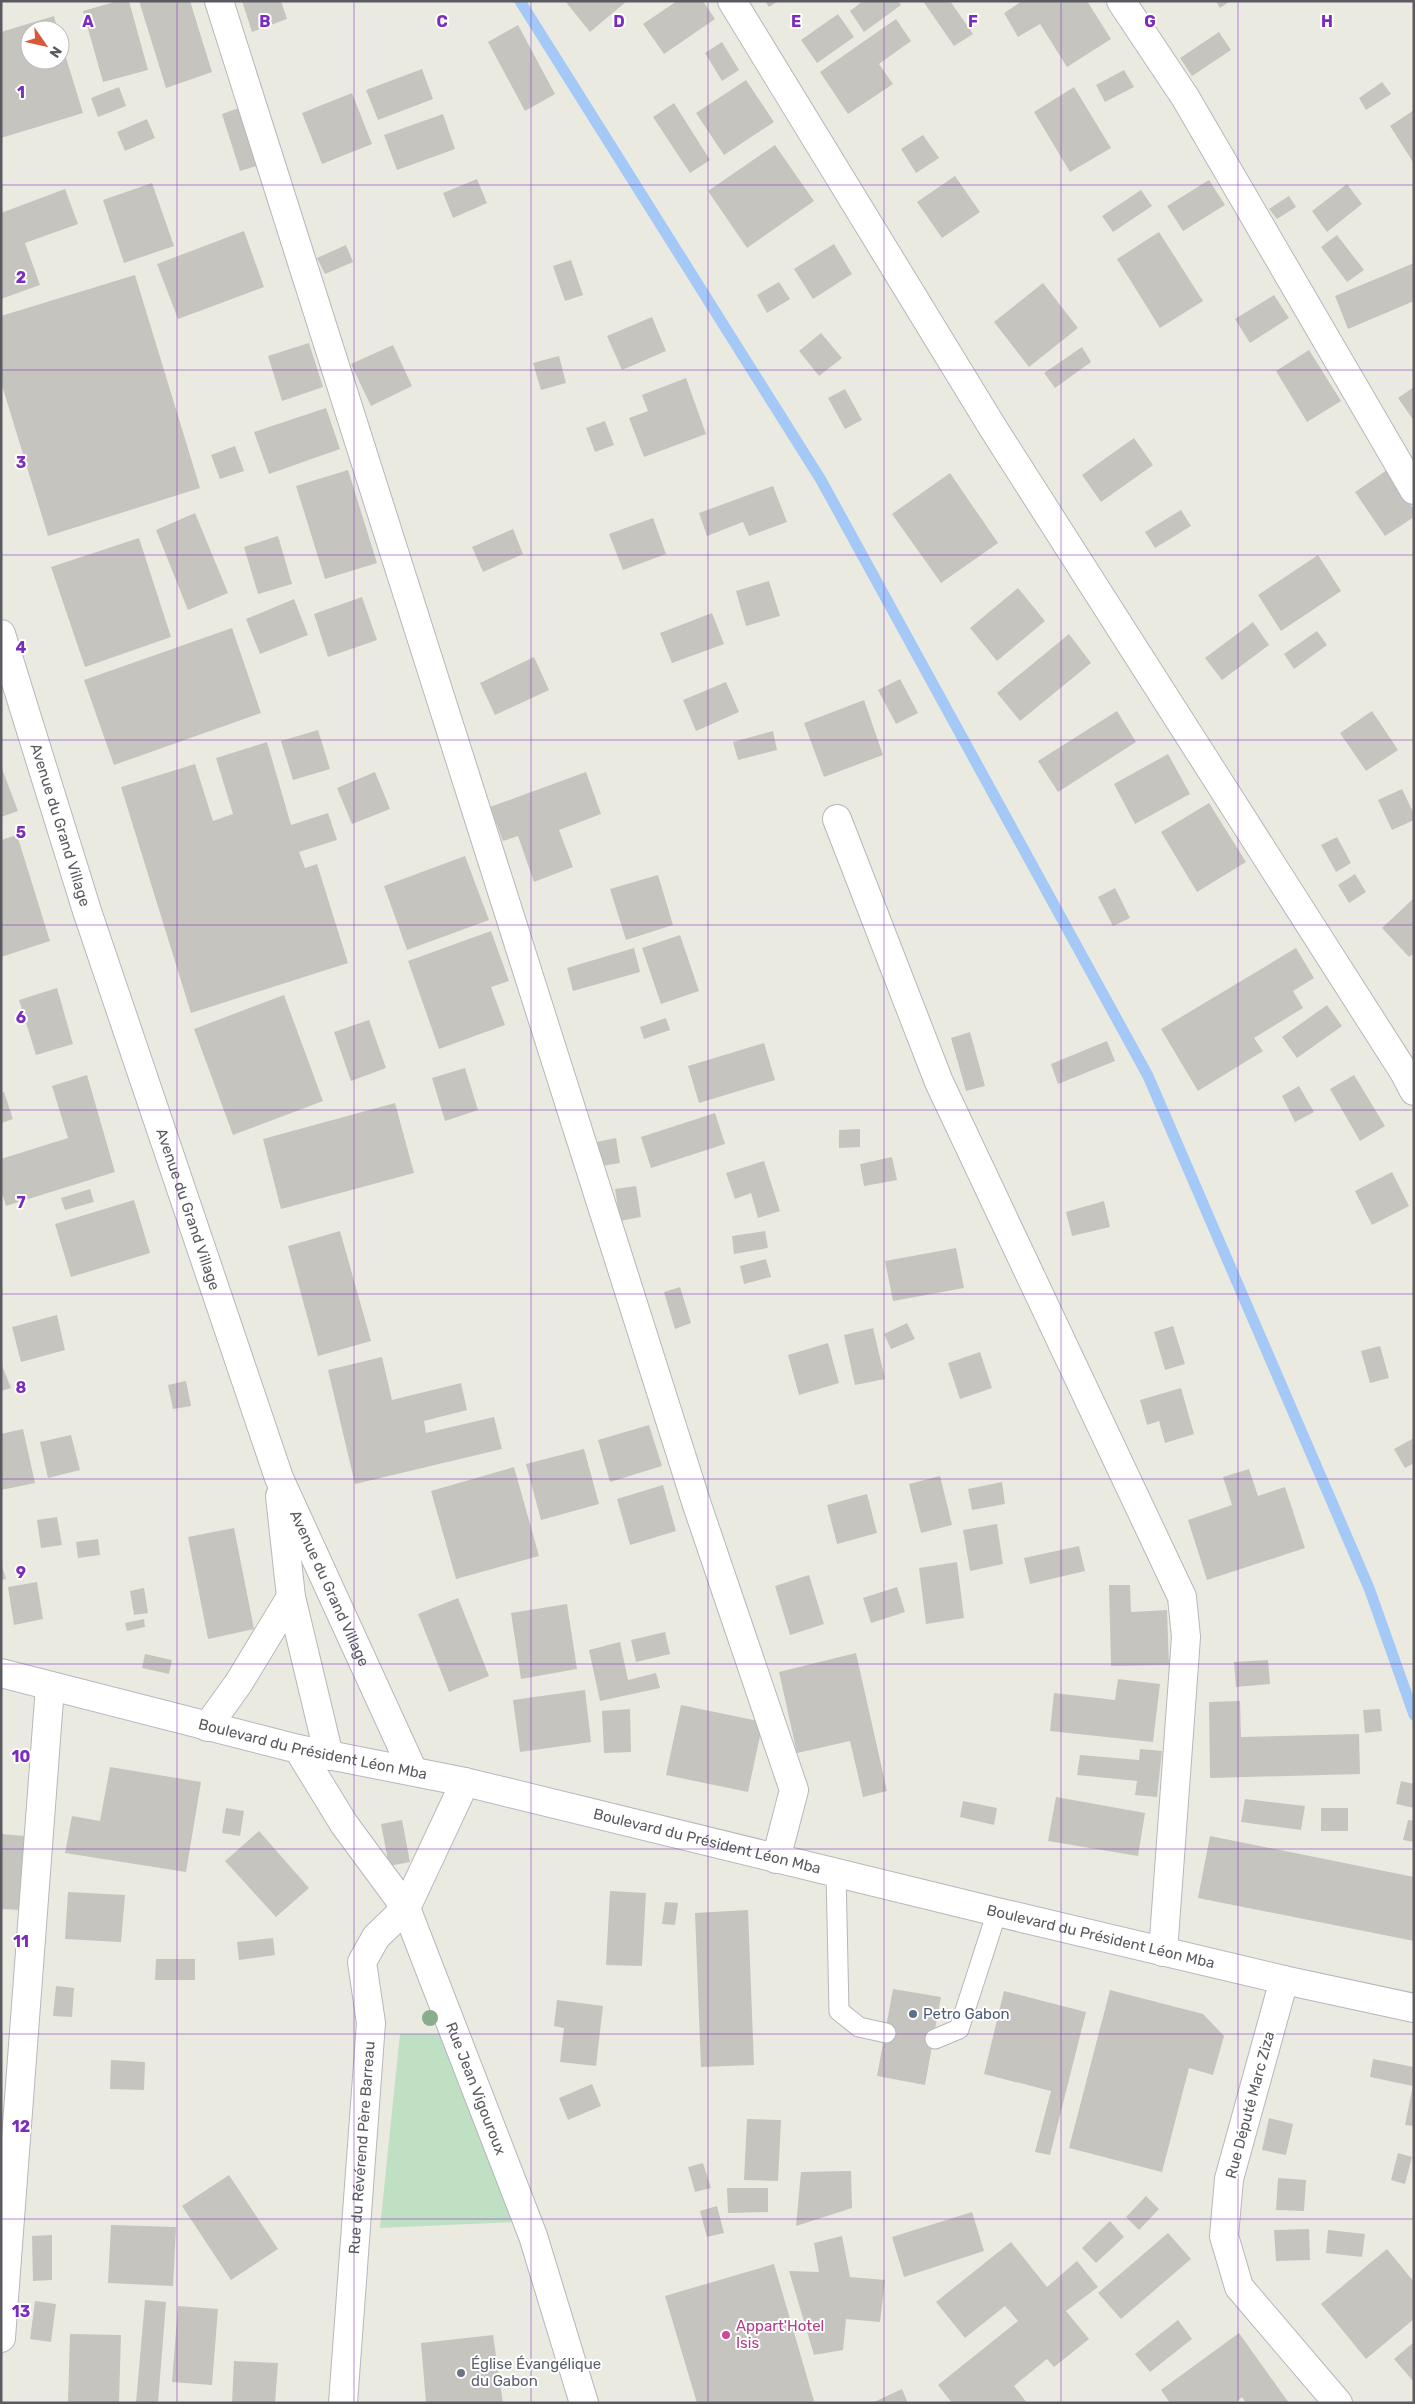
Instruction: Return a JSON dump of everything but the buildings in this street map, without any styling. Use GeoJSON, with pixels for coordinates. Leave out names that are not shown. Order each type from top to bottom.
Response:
{"type":"FeatureCollection","features":[{"type":"Feature","properties":{"kind":"street"},"geometry":{"type":"LineString","coordinates":[[219,1],[697,1505],[794,1790],[776,1860]]}},
{"type":"Feature","properties":{"kind":"street"},"geometry":{"type":"LineString","coordinates":[[732,1],[993,428],[1404,1072],[1414,1091]]}},
{"type":"Feature","properties":{"kind":"street"},"geometry":{"type":"LineString","coordinates":[[1121,1],[1185,97],[1414,490]]}},
{"type":"Feature","properties":{"kind":"street","name":"Avenue du Grand Village"},"geometry":{"type":"LineString","coordinates":[[1,634],[90,921],[279,1478],[413,1771]]}},
{"type":"Feature","properties":{"kind":"street"},"geometry":{"type":"LineString","coordinates":[[838,819],[939,1082],[1182,1598],[1186,1637],[1163,1952]]}},
{"type":"Feature","properties":{"kind":"street"},"geometry":{"type":"LineString","coordinates":[[279,1478],[291,1597],[329,1756]]}},
{"type":"Feature","properties":{"kind":"street"},"geometry":{"type":"LineString","coordinates":[[207,1727],[238,1684],[291,1597]]}},
{"type":"Feature","properties":{"kind":"street","name":"Boulevard du Président Léon Mba"},"geometry":{"type":"LineString","coordinates":[[1,1673],[298,1749],[465,1782],[776,1860],[1163,1952],[1414,2008]]}},
{"type":"Feature","properties":{"kind":"street"},"geometry":{"type":"LineString","coordinates":[[1,2338],[50,1686]]}},
{"type":"Feature","properties":{"kind":"street","name":"Rue Jean Vigouroux"},"geometry":{"type":"LineString","coordinates":[[298,1749],[344,1824],[406,1908],[533,2236],[584,2403]]}},
{"type":"Feature","properties":{"kind":"street"},"geometry":{"type":"LineString","coordinates":[[406,1908],[465,1782]]}},
{"type":"Feature","properties":{"kind":"street","name":"Rue du Révérend Père Barreau"},"geometry":{"type":"LineString","coordinates":[[344,2403],[371,2023],[362,1962],[376,1937],[406,1908]]}},
{"type":"Feature","properties":{"kind":"street","name":"Rue Député Marc Ziza"},"geometry":{"type":"LineString","coordinates":[[1284,1980],[1228,2179],[1224,2236],[1239,2287],[1338,2403]]}},
{"type":"Feature","properties":{"kind":"lane"},"geometry":{"type":"LineString","coordinates":[[836,1874],[839,2011],[859,2027],[886,2033]]}},
{"type":"Feature","properties":{"kind":"lane"},"geometry":{"type":"LineString","coordinates":[[935,2039],[959,2029],[997,1912]]}},
{"type":"Feature","properties":{"kind":"green space"},"geometry":{"type":"Polygon","coordinates":[[[400,2034],[455,2034],[516,2222],[380,2228],[400,2034]]]}},
{"type":"Feature","properties":{"kind":"waterway"},"geometry":{"type":"LineString","coordinates":[[520,1],[821,480],[1148,1076],[1369,1588],[1414,1715]]}},
{"type":"Feature","properties":{"kind":"place","name":"Petro Gabon"},"geometry":{"type":"Point","coordinates":[913,2014]}},
{"type":"Feature","properties":{"kind":"place","name":"Appart'Hotel Isis"},"geometry":{"type":"Point","coordinates":[726,2335]}},
{"type":"Feature","properties":{"kind":"place","name":"Église Évangélique du Gabon"},"geometry":{"type":"Point","coordinates":[461,2373]}}]}
